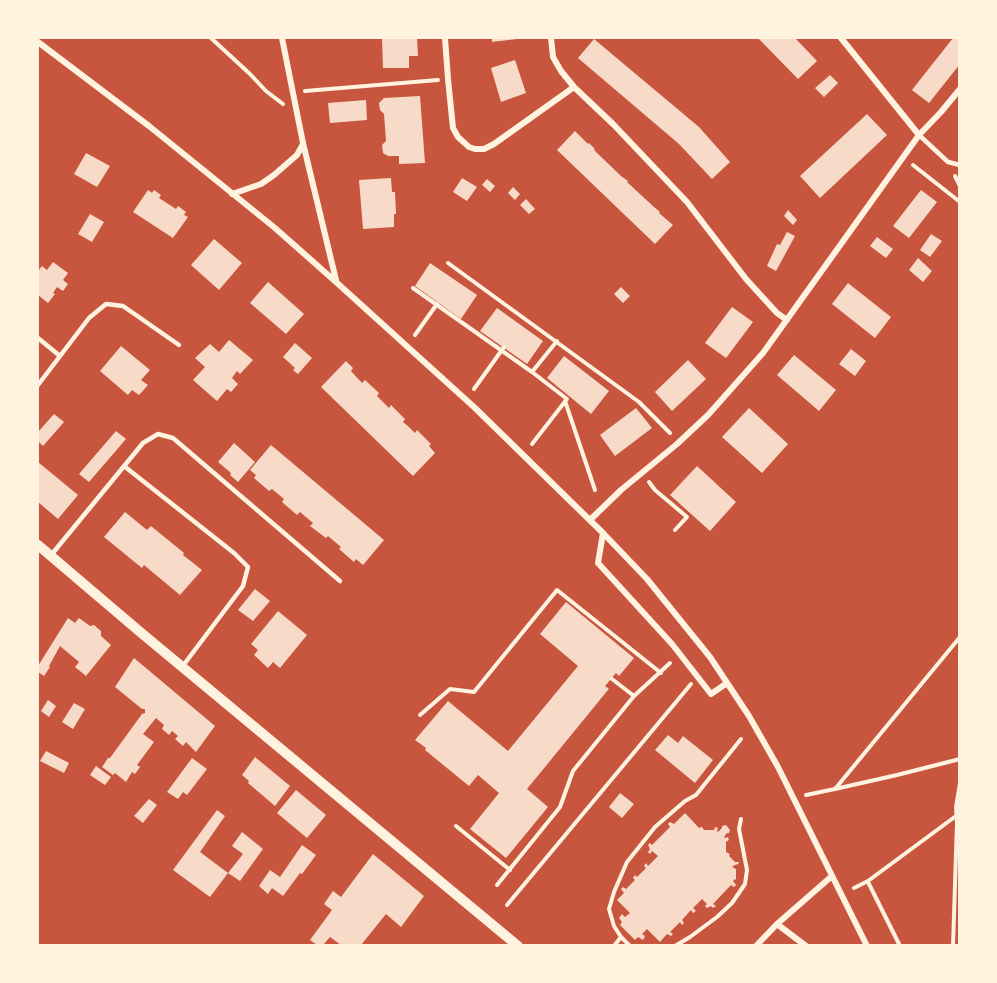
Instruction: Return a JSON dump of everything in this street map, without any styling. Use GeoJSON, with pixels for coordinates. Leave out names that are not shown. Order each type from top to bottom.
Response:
{"type":"FeatureCollection","features":[{"type":"Feature","properties":{"kind":"street"},"geometry":{"type":"LineString","coordinates":[[282,38],[303,143],[336,282]]}},
{"type":"Feature","properties":{"kind":"street"},"geometry":{"type":"LineString","coordinates":[[445,38],[453,128],[458,137],[469,147],[484,149],[494,144],[574,87]]}},
{"type":"Feature","properties":{"kind":"street"},"geometry":{"type":"LineString","coordinates":[[551,38],[553,57],[574,87],[613,124],[687,202],[740,272],[777,313],[787,320]]}},
{"type":"Feature","properties":{"kind":"street"},"geometry":{"type":"LineString","coordinates":[[841,38],[919,135]]}},
{"type":"Feature","properties":{"kind":"street"},"geometry":{"type":"LineString","coordinates":[[38,42],[149,126],[275,228],[474,407],[647,579],[710,657],[749,716],[778,767],[867,945]]}},
{"type":"Feature","properties":{"kind":"street"},"geometry":{"type":"LineString","coordinates":[[590,520],[621,490],[708,415],[763,353],[919,135],[960,89]]}},
{"type":"Feature","properties":{"kind":"street"},"geometry":{"type":"LineString","coordinates":[[232,194],[261,184],[274,175],[297,155],[303,143]]}},
{"type":"Feature","properties":{"kind":"street"},"geometry":{"type":"LineString","coordinates":[[603,533],[598,563],[672,644],[711,694],[727,682]]}},
{"type":"Feature","properties":{"kind":"street"},"geometry":{"type":"LineString","coordinates":[[38,545],[518,945]]}},
{"type":"Feature","properties":{"kind":"street"},"geometry":{"type":"LineString","coordinates":[[756,945],[832,876]]}},
{"type":"Feature","properties":{"kind":"street"},"geometry":{"type":"LineString","coordinates":[[777,924],[806,945]]}},
{"type":"Feature","properties":{"kind":"lane"},"geometry":{"type":"LineString","coordinates":[[919,135],[948,162],[960,165]]}},
{"type":"Feature","properties":{"kind":"lane"},"geometry":{"type":"LineString","coordinates":[[38,386],[89,318],[106,304],[123,306],[179,345]]}},
{"type":"Feature","properties":{"kind":"lane"},"geometry":{"type":"LineString","coordinates":[[38,338],[60,356]]}},
{"type":"Feature","properties":{"kind":"lane"},"geometry":{"type":"LineString","coordinates":[[50,556],[143,443],[158,434],[173,438],[340,581]]}},
{"type":"Feature","properties":{"kind":"lane"},"geometry":{"type":"LineString","coordinates":[[124,466],[234,553],[248,567],[243,586],[182,667]]}},
{"type":"Feature","properties":{"kind":"path"},"geometry":{"type":"LineString","coordinates":[[211,38],[266,91],[297,115]]}},
{"type":"Feature","properties":{"kind":"path"},"geometry":{"type":"LineString","coordinates":[[306,91],[448,79]]}},
{"type":"Feature","properties":{"kind":"path"},"geometry":{"type":"LineString","coordinates":[[912,165],[960,202]]}},
{"type":"Feature","properties":{"kind":"path"},"geometry":{"type":"LineString","coordinates":[[448,263],[639,402],[671,434]]}},
{"type":"Feature","properties":{"kind":"path"},"geometry":{"type":"LineString","coordinates":[[413,288],[502,349],[567,399],[595,490]]}},
{"type":"Feature","properties":{"kind":"path"},"geometry":{"type":"LineString","coordinates":[[415,335],[437,304]]}},
{"type":"Feature","properties":{"kind":"path"},"geometry":{"type":"LineString","coordinates":[[532,372],[557,341]]}},
{"type":"Feature","properties":{"kind":"path"},"geometry":{"type":"LineString","coordinates":[[474,389],[502,349]]}},
{"type":"Feature","properties":{"kind":"path"},"geometry":{"type":"LineString","coordinates":[[532,444],[567,399]]}},
{"type":"Feature","properties":{"kind":"path"},"geometry":{"type":"LineString","coordinates":[[648,481],[655,490],[688,515],[675,530]]}},
{"type":"Feature","properties":{"kind":"path"},"geometry":{"type":"LineString","coordinates":[[420,715],[450,689],[474,692],[557,590],[661,673]]}},
{"type":"Feature","properties":{"kind":"path"},"geometry":{"type":"LineString","coordinates":[[835,789],[960,637]]}},
{"type":"Feature","properties":{"kind":"path"},"geometry":{"type":"LineString","coordinates":[[497,885],[561,807],[573,771],[633,696],[670,663]]}},
{"type":"Feature","properties":{"kind":"path"},"geometry":{"type":"LineString","coordinates":[[507,905],[697,675]]}},
{"type":"Feature","properties":{"kind":"path"},"geometry":{"type":"LineString","coordinates":[[612,678],[633,696]]}},
{"type":"Feature","properties":{"kind":"path"},"geometry":{"type":"LineString","coordinates":[[630,945],[614,926],[609,909],[627,862],[655,827],[685,801],[696,795],[741,739]]}},
{"type":"Feature","properties":{"kind":"path"},"geometry":{"type":"LineString","coordinates":[[807,795],[960,759]]}},
{"type":"Feature","properties":{"kind":"path"},"geometry":{"type":"LineString","coordinates":[[953,945],[960,783]]}},
{"type":"Feature","properties":{"kind":"path"},"geometry":{"type":"LineString","coordinates":[[854,888],[867,882],[958,815]]}},
{"type":"Feature","properties":{"kind":"path"},"geometry":{"type":"LineString","coordinates":[[675,945],[717,917],[732,903],[745,884],[747,870],[739,829],[741,819]]}},
{"type":"Feature","properties":{"kind":"path"},"geometry":{"type":"LineString","coordinates":[[456,826],[510,870]]}},
{"type":"Feature","properties":{"kind":"path"},"geometry":{"type":"LineString","coordinates":[[867,882],[900,945]]}},
{"type":"Feature","properties":{"kind":"path"},"geometry":{"type":"LineString","coordinates":[[614,945],[621,937]]}},
{"type":"Feature","properties":{"kind":"building"},"geometry":{"type":"Polygon","coordinates":[[[382,38],[417,38],[418,56],[409,56],[409,68],[383,68],[382,38]]]}},
{"type":"Feature","properties":{"kind":"building"},"geometry":{"type":"Polygon","coordinates":[[[492,38],[517,38],[517,39],[492,42],[492,38]]]}},
{"type":"Feature","properties":{"kind":"building"},"geometry":{"type":"Polygon","coordinates":[[[758,38],[795,38],[817,61],[798,79],[758,38]]]}},
{"type":"Feature","properties":{"kind":"building"},"geometry":{"type":"Polygon","coordinates":[[[953,38],[960,38],[960,64],[929,103],[912,90],[953,38]]]}},
{"type":"Feature","properties":{"kind":"building"},"geometry":{"type":"Polygon","coordinates":[[[594,39],[699,127],[730,162],[712,179],[679,144],[578,58],[594,39]]]}},
{"type":"Feature","properties":{"kind":"building"},"geometry":{"type":"Polygon","coordinates":[[[515,60],[526,93],[501,102],[491,68],[515,60]]]}},
{"type":"Feature","properties":{"kind":"building"},"geometry":{"type":"Polygon","coordinates":[[[830,75],[838,83],[824,97],[815,88],[830,75]]]}},
{"type":"Feature","properties":{"kind":"building"},"geometry":{"type":"Polygon","coordinates":[[[420,96],[425,163],[399,164],[399,156],[388,156],[383,153],[382,145],[386,141],[384,114],[380,110],[379,103],[384,98],[420,96]]]}},
{"type":"Feature","properties":{"kind":"building"},"geometry":{"type":"Polygon","coordinates":[[[366,100],[367,120],[330,123],[328,103],[366,100]]]}},
{"type":"Feature","properties":{"kind":"building"},"geometry":{"type":"Polygon","coordinates":[[[867,114],[887,135],[820,198],[800,176],[867,114]]]}},
{"type":"Feature","properties":{"kind":"building"},"geometry":{"type":"Polygon","coordinates":[[[575,131],[673,225],[655,244],[557,150],[575,131]]]}},
{"type":"Feature","properties":{"kind":"building"},"geometry":{"type":"Polygon","coordinates":[[[86,153],[110,166],[97,187],[74,174],[86,153]]]}},
{"type":"Feature","properties":{"kind":"building"},"geometry":{"type":"Polygon","coordinates":[[[391,178],[392,192],[395,192],[394,227],[363,229],[359,180],[391,178]]]}},
{"type":"Feature","properties":{"kind":"building"},"geometry":{"type":"Polygon","coordinates":[[[462,178],[477,187],[467,201],[453,192],[462,178]]]}},
{"type":"Feature","properties":{"kind":"building"},"geometry":{"type":"Polygon","coordinates":[[[487,179],[495,186],[490,192],[482,185],[487,179]]]}},
{"type":"Feature","properties":{"kind":"building"},"geometry":{"type":"Polygon","coordinates":[[[513,187],[520,194],[515,200],[508,193],[513,187]]]}},
{"type":"Feature","properties":{"kind":"building"},"geometry":{"type":"Polygon","coordinates":[[[148,190],[152,193],[154,190],[161,195],[159,198],[176,209],[178,206],[186,212],[184,215],[188,217],[173,238],[133,212],[148,190]]]}},
{"type":"Feature","properties":{"kind":"building"},"geometry":{"type":"Polygon","coordinates":[[[921,190],[937,202],[909,238],[893,226],[921,190]]]}},
{"type":"Feature","properties":{"kind":"building"},"geometry":{"type":"Polygon","coordinates":[[[526,199],[535,209],[529,214],[520,205],[526,199]]]}},
{"type":"Feature","properties":{"kind":"building"},"geometry":{"type":"Polygon","coordinates":[[[788,210],[797,220],[793,225],[784,216],[788,210]]]}},
{"type":"Feature","properties":{"kind":"building"},"geometry":{"type":"Polygon","coordinates":[[[90,214],[104,222],[92,242],[78,234],[90,214]]]}},
{"type":"Feature","properties":{"kind":"building"},"geometry":{"type":"Polygon","coordinates":[[[787,232],[795,236],[776,271],[767,266],[777,244],[780,245],[787,232]]]}},
{"type":"Feature","properties":{"kind":"building"},"geometry":{"type":"Polygon","coordinates":[[[931,234],[942,241],[930,257],[920,250],[931,234]]]}},
{"type":"Feature","properties":{"kind":"building"},"geometry":{"type":"Polygon","coordinates":[[[877,237],[893,249],[886,258],[870,246],[877,237]]]}},
{"type":"Feature","properties":{"kind":"building"},"geometry":{"type":"Polygon","coordinates":[[[214,239],[242,263],[219,290],[191,265],[214,239]]]}},
{"type":"Feature","properties":{"kind":"building"},"geometry":{"type":"Polygon","coordinates":[[[918,258],[932,271],[923,282],[909,270],[918,258]]]}},
{"type":"Feature","properties":{"kind":"building"},"geometry":{"type":"Polygon","coordinates":[[[53,262],[68,273],[63,280],[68,284],[63,291],[57,287],[48,303],[38,295],[38,271],[42,266],[47,270],[53,262]]]}},
{"type":"Feature","properties":{"kind":"building"},"geometry":{"type":"Polygon","coordinates":[[[430,263],[477,295],[461,319],[415,286],[430,263]]]}},
{"type":"Feature","properties":{"kind":"building"},"geometry":{"type":"Polygon","coordinates":[[[268,282],[304,314],[286,334],[250,303],[268,282]]]}},
{"type":"Feature","properties":{"kind":"building"},"geometry":{"type":"Polygon","coordinates":[[[848,283],[891,317],[875,338],[832,304],[848,283]]]}},
{"type":"Feature","properties":{"kind":"building"},"geometry":{"type":"Polygon","coordinates":[[[621,287],[630,296],[623,303],[614,294],[621,287]]]}},
{"type":"Feature","properties":{"kind":"building"},"geometry":{"type":"Polygon","coordinates":[[[732,307],[753,322],[726,358],[705,343],[732,307]]]}},
{"type":"Feature","properties":{"kind":"building"},"geometry":{"type":"Polygon","coordinates":[[[497,308],[543,341],[527,364],[480,331],[497,308]]]}},
{"type":"Feature","properties":{"kind":"building"},"geometry":{"type":"Polygon","coordinates":[[[229,340],[253,360],[240,374],[237,371],[232,378],[238,384],[231,392],[227,389],[217,401],[193,380],[205,367],[195,358],[210,344],[219,352],[229,340]]]}},
{"type":"Feature","properties":{"kind":"building"},"geometry":{"type":"Polygon","coordinates":[[[295,343],[312,358],[298,374],[283,357],[295,343]]]}},
{"type":"Feature","properties":{"kind":"building"},"geometry":{"type":"Polygon","coordinates":[[[121,346],[150,370],[141,380],[148,385],[139,395],[132,390],[128,395],[100,371],[121,346]]]}},
{"type":"Feature","properties":{"kind":"building"},"geometry":{"type":"Polygon","coordinates":[[[851,349],[866,361],[855,376],[839,364],[851,349]]]}},
{"type":"Feature","properties":{"kind":"building"},"geometry":{"type":"Polygon","coordinates":[[[794,355],[836,390],[819,411],[777,375],[794,355]]]}},
{"type":"Feature","properties":{"kind":"building"},"geometry":{"type":"Polygon","coordinates":[[[564,356],[609,391],[591,414],[547,378],[564,356]]]}},
{"type":"Feature","properties":{"kind":"building"},"geometry":{"type":"Polygon","coordinates":[[[688,360],[706,379],[672,411],[655,392],[688,360]]]}},
{"type":"Feature","properties":{"kind":"building"},"geometry":{"type":"Polygon","coordinates":[[[346,361],[353,368],[351,371],[362,383],[365,380],[379,393],[377,396],[389,408],[391,405],[405,419],[403,422],[415,433],[417,430],[431,444],[429,446],[435,453],[413,476],[321,387],[346,361]]]}},
{"type":"Feature","properties":{"kind":"building"},"geometry":{"type":"Polygon","coordinates":[[[636,408],[652,428],[615,456],[600,435],[636,408]]]}},
{"type":"Feature","properties":{"kind":"building"},"geometry":{"type":"Polygon","coordinates":[[[749,408],[788,444],[762,473],[722,437],[749,408]]]}},
{"type":"Feature","properties":{"kind":"building"},"geometry":{"type":"Polygon","coordinates":[[[54,414],[64,422],[43,446],[38,441],[38,432],[54,414]]]}},
{"type":"Feature","properties":{"kind":"building"},"geometry":{"type":"Polygon","coordinates":[[[116,431],[126,439],[89,482],[79,474],[116,431]]]}},
{"type":"Feature","properties":{"kind":"building"},"geometry":{"type":"Polygon","coordinates":[[[234,443],[255,462],[238,482],[218,462],[234,443]]]}},
{"type":"Feature","properties":{"kind":"building"},"geometry":{"type":"Polygon","coordinates":[[[271,445],[384,540],[363,565],[356,559],[354,562],[328,536],[326,538],[310,526],[313,523],[300,512],[297,515],[282,502],[284,499],[272,489],[269,491],[254,478],[256,475],[250,470],[271,445]]]}},
{"type":"Feature","properties":{"kind":"building"},"geometry":{"type":"Polygon","coordinates":[[[38,462],[78,495],[58,519],[38,502],[38,462]]]}},
{"type":"Feature","properties":{"kind":"building"},"geometry":{"type":"Polygon","coordinates":[[[697,466],[736,502],[710,531],[670,495],[697,466]]]}},
{"type":"Feature","properties":{"kind":"building"},"geometry":{"type":"Polygon","coordinates":[[[125,512],[147,530],[151,526],[202,570],[180,595],[144,565],[142,568],[104,537],[125,512]]]}},
{"type":"Feature","properties":{"kind":"building"},"geometry":{"type":"Polygon","coordinates":[[[255,589],[270,601],[253,621],[238,610],[255,589]]]}},
{"type":"Feature","properties":{"kind":"building"},"geometry":{"type":"Polygon","coordinates":[[[566,602],[634,658],[619,676],[616,673],[605,686],[609,689],[527,789],[548,807],[506,858],[470,829],[499,793],[478,775],[469,786],[415,740],[448,701],[508,751],[578,666],[540,634],[566,602]]]}},
{"type":"Feature","properties":{"kind":"building"},"geometry":{"type":"Polygon","coordinates":[[[278,611],[307,635],[280,668],[273,662],[268,668],[254,655],[258,650],[251,644],[278,611]]]}},
{"type":"Feature","properties":{"kind":"building"},"geometry":{"type":"Polygon","coordinates":[[[68,618],[75,623],[79,618],[90,626],[94,625],[111,645],[86,676],[75,667],[79,662],[60,646],[44,676],[38,672],[38,666],[68,618]]]}},
{"type":"Feature","properties":{"kind":"building"},"geometry":{"type":"Polygon","coordinates":[[[134,658],[215,726],[196,752],[186,742],[183,746],[175,739],[178,736],[172,731],[169,735],[162,729],[164,725],[156,718],[143,734],[154,742],[137,765],[140,767],[135,774],[132,772],[126,782],[115,773],[113,775],[102,767],[145,713],[145,709],[115,687],[134,658]]]}},
{"type":"Feature","properties":{"kind":"building"},"geometry":{"type":"Polygon","coordinates":[[[48,700],[56,706],[49,717],[41,711],[48,700]]]}},
{"type":"Feature","properties":{"kind":"building"},"geometry":{"type":"Polygon","coordinates":[[[74,703],[85,709],[73,729],[62,722],[74,703]]]}},
{"type":"Feature","properties":{"kind":"building"},"geometry":{"type":"Polygon","coordinates":[[[668,735],[678,743],[683,736],[713,760],[695,783],[655,750],[668,735]]]}},
{"type":"Feature","properties":{"kind":"building"},"geometry":{"type":"Polygon","coordinates":[[[46,751],[69,763],[64,773],[40,761],[46,751]]]}},
{"type":"Feature","properties":{"kind":"building"},"geometry":{"type":"Polygon","coordinates":[[[255,757],[290,786],[275,806],[242,775],[255,757]]]}},
{"type":"Feature","properties":{"kind":"building"},"geometry":{"type":"Polygon","coordinates":[[[192,758],[207,769],[187,795],[183,792],[178,799],[167,792],[192,758]]]}},
{"type":"Feature","properties":{"kind":"building"},"geometry":{"type":"Polygon","coordinates":[[[96,766],[111,777],[105,785],[90,775],[96,766]]]}},
{"type":"Feature","properties":{"kind":"building"},"geometry":{"type":"Polygon","coordinates":[[[296,790],[326,815],[307,838],[277,813],[296,790]]]}},
{"type":"Feature","properties":{"kind":"building"},"geometry":{"type":"Polygon","coordinates":[[[620,793],[634,804],[622,818],[609,807],[620,793]]]}},
{"type":"Feature","properties":{"kind":"building"},"geometry":{"type":"Polygon","coordinates":[[[149,799],[157,805],[143,823],[134,816],[149,799]]]}},
{"type":"Feature","properties":{"kind":"building"},"geometry":{"type":"Polygon","coordinates":[[[217,810],[225,816],[200,852],[228,873],[210,897],[173,870],[217,810]]]}},
{"type":"Feature","properties":{"kind":"building"},"geometry":{"type":"Polygon","coordinates":[[[685,813],[699,828],[702,827],[704,830],[714,830],[715,827],[718,828],[718,832],[722,826],[726,825],[730,830],[724,837],[728,837],[729,840],[726,842],[726,852],[735,862],[739,862],[732,867],[736,869],[736,880],[733,881],[736,885],[734,887],[731,885],[713,904],[716,906],[713,908],[711,906],[707,908],[705,906],[707,904],[702,899],[693,908],[696,911],[693,913],[691,910],[682,920],[684,923],[682,925],[680,922],[670,932],[673,934],[671,936],[667,934],[660,942],[647,929],[642,934],[645,936],[643,940],[638,937],[635,940],[620,925],[622,922],[619,918],[622,914],[625,917],[630,913],[617,900],[624,893],[621,889],[623,887],[626,889],[635,880],[633,878],[635,875],[637,877],[646,868],[644,866],[646,863],[648,866],[658,856],[652,851],[650,854],[648,852],[650,849],[648,845],[650,843],[652,845],[670,827],[668,824],[670,822],[674,824],[685,813]]]}},
{"type":"Feature","properties":{"kind":"building"},"geometry":{"type":"Polygon","coordinates":[[[242,832],[263,849],[240,881],[228,873],[243,854],[232,846],[242,832]]]}},
{"type":"Feature","properties":{"kind":"building"},"geometry":{"type":"Polygon","coordinates":[[[302,845],[316,855],[283,896],[272,888],[268,894],[259,886],[270,870],[280,877],[302,845]]]}},
{"type":"Feature","properties":{"kind":"building"},"geometry":{"type":"Polygon","coordinates":[[[373,854],[424,896],[401,927],[386,914],[361,945],[341,945],[330,937],[323,945],[317,945],[310,940],[332,910],[324,904],[333,891],[341,897],[373,854]]]}}]}
